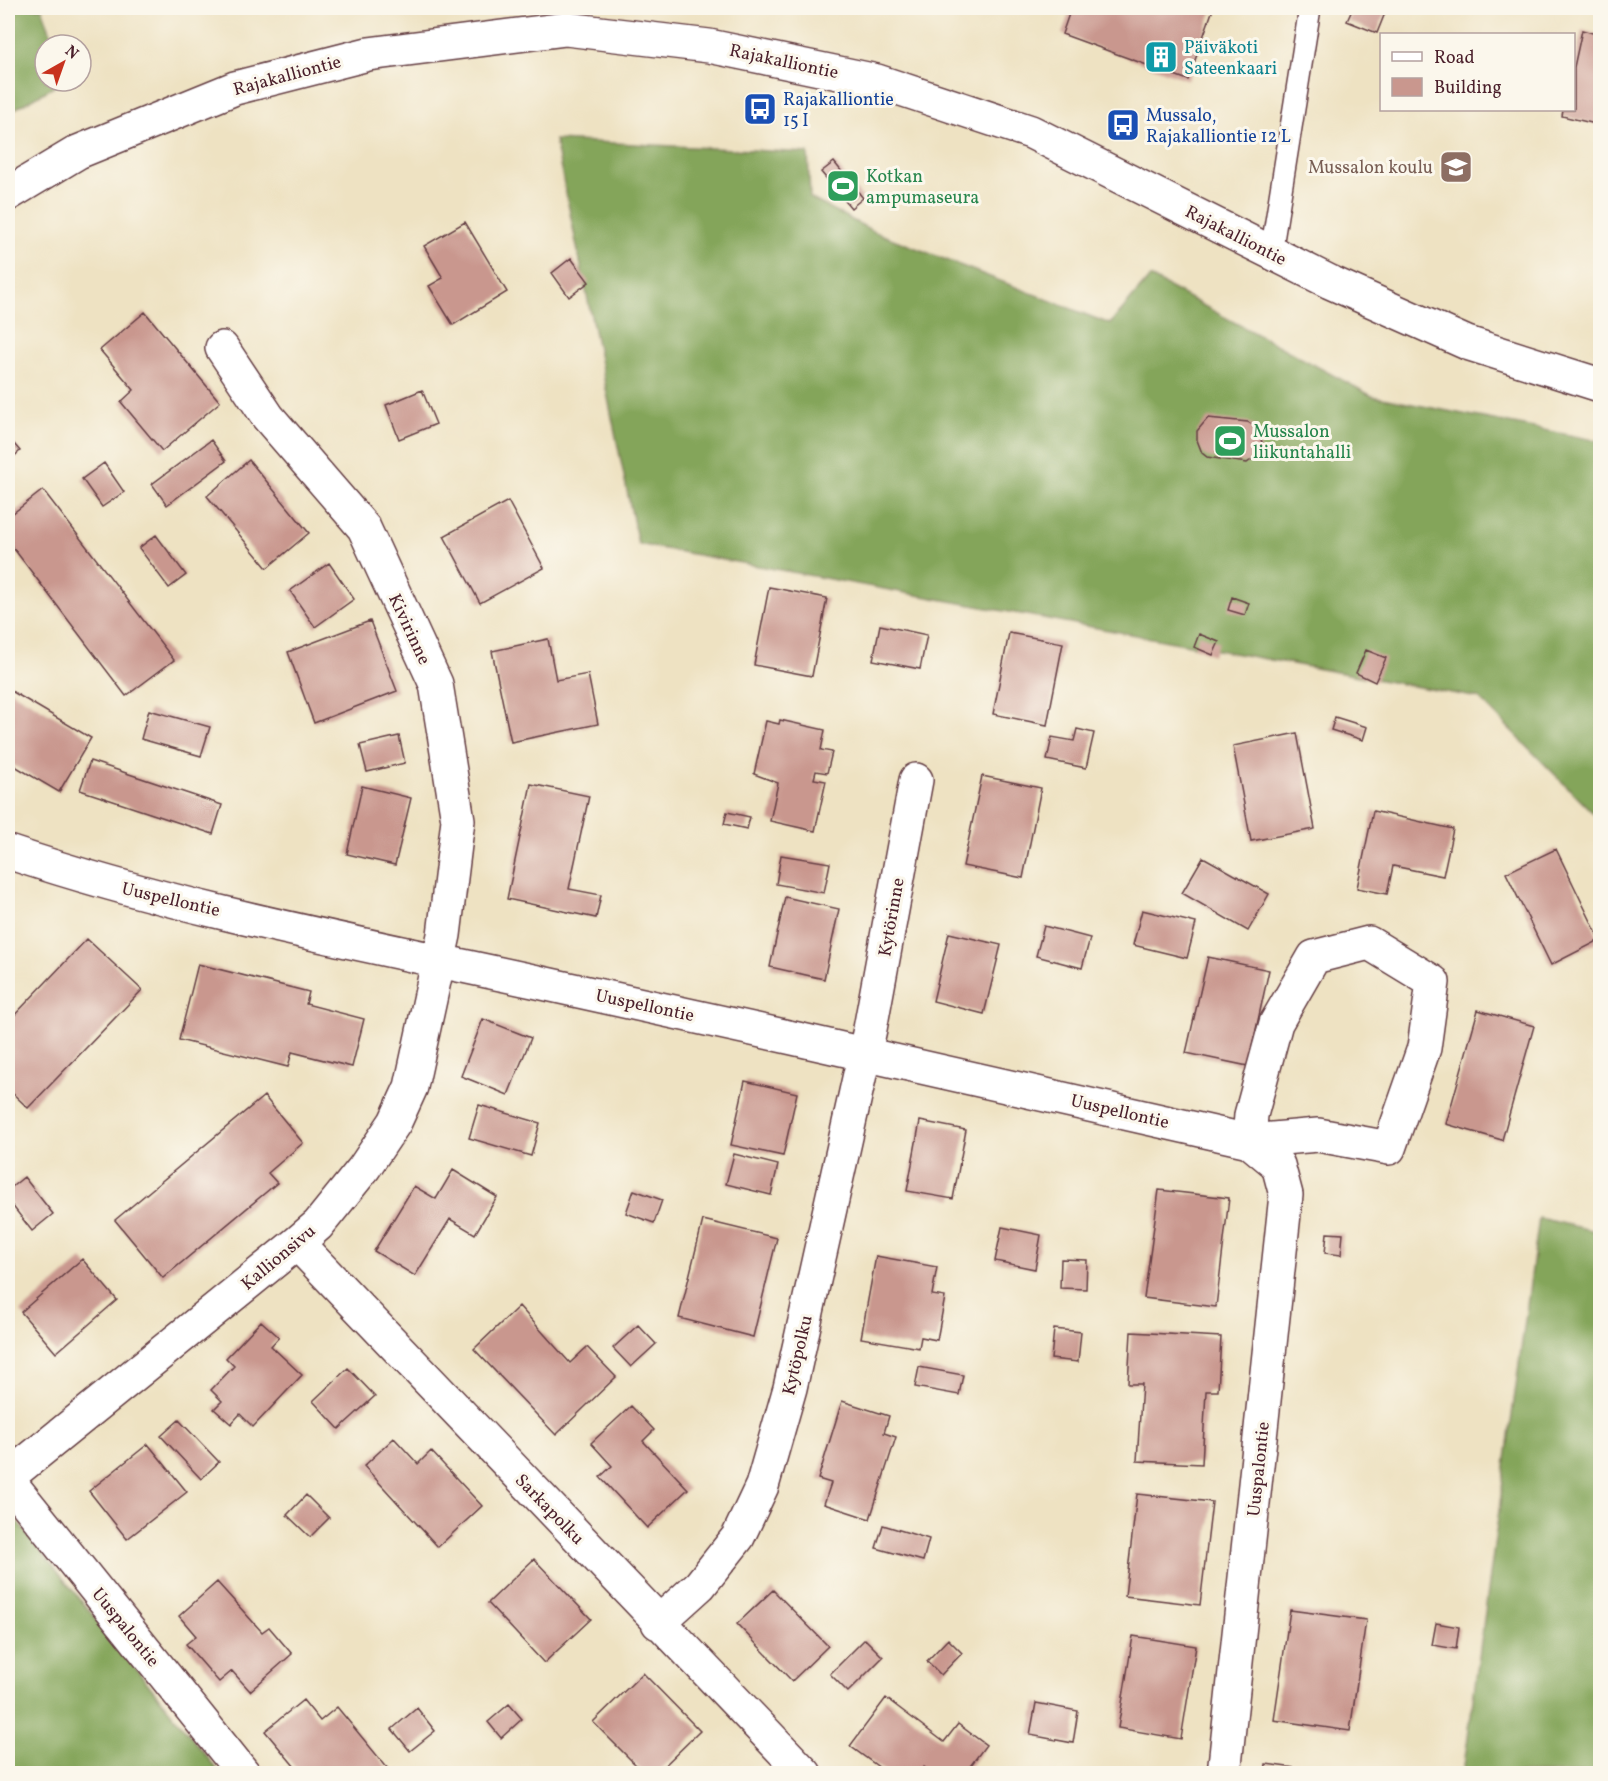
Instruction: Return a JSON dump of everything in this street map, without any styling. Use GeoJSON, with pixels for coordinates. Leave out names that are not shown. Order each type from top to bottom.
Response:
{"type":"FeatureCollection","features":[{"type":"Feature","properties":{"kind":"street","name":"Rajakalliontie"},"geometry":{"type":"LineString","coordinates":[[8,194],[78,152],[235,88],[368,54],[565,18],[877,81],[1031,132],[1330,282],[1467,343],[1600,385]]}},
{"type":"Feature","properties":{"kind":"street","name":"Kivirinne"},"geometry":{"type":"LineString","coordinates":[[222,348],[268,417],[363,528],[436,684],[458,820],[444,935],[438,960]]}},
{"type":"Feature","properties":{"kind":"street","name":"Kytörinne"},"geometry":{"type":"LineString","coordinates":[[865,1053],[916,780]]}},
{"type":"Feature","properties":{"kind":"street","name":"Uuspellontie"},"geometry":{"type":"LineString","coordinates":[[8,852],[92,880],[438,960],[865,1053],[1249,1141],[1278,1165]]}},
{"type":"Feature","properties":{"kind":"street"},"geometry":{"type":"LineString","coordinates":[[1369,943],[1433,982],[1424,1048],[1389,1148],[1318,1136],[1249,1141],[1251,1115],[1276,1023],[1314,957],[1369,943]]}},
{"type":"Feature","properties":{"kind":"street","name":"Kallionsivu"},"geometry":{"type":"LineString","coordinates":[[8,1478],[318,1225],[357,1176],[395,1122],[411,1087],[438,960]]}},
{"type":"Feature","properties":{"kind":"street","name":"Kytöpolku"},"geometry":{"type":"LineString","coordinates":[[658,1623],[700,1585],[738,1537],[762,1486],[790,1388],[865,1053]]}},
{"type":"Feature","properties":{"kind":"street","name":"Uuspalontie"},"geometry":{"type":"LineString","coordinates":[[1224,1773],[1286,1195],[1278,1165]]}},
{"type":"Feature","properties":{"kind":"street","name":"Sarkapolku"},"geometry":{"type":"LineString","coordinates":[[297,1243],[658,1623],[805,1773]]}},
{"type":"Feature","properties":{"kind":"street","name":"Uuspalontie"},"geometry":{"type":"LineString","coordinates":[[8,1478],[244,1773]]}},
{"type":"Feature","properties":{"kind":"lane"},"geometry":{"type":"LineString","coordinates":[[1271,253],[1310,8]]}},
{"type":"Feature","properties":{"kind":"green space"},"geometry":{"type":"Polygon","coordinates":[[[8,8],[42,8],[51,33],[33,33],[33,93],[43,93],[8,113],[8,8]]]}},
{"type":"Feature","properties":{"kind":"green space"},"geometry":{"type":"Polygon","coordinates":[[[555,140],[808,153],[810,198],[875,232],[1110,324],[1150,277],[1372,396],[1600,441],[1600,820],[1479,698],[638,544],[555,140]]]}},
{"type":"Feature","properties":{"kind":"green space"},"geometry":{"type":"Polygon","coordinates":[[[1539,1218],[1600,1232],[1600,1773],[1463,1773],[1539,1218]]]}},
{"type":"Feature","properties":{"kind":"green space"},"geometry":{"type":"Polygon","coordinates":[[[8,1510],[220,1773],[8,1773],[8,1510]]]}},
{"type":"Feature","properties":{"kind":"building","name":"Päiväkoti Sateenkaari"},"geometry":{"type":"Polygon","coordinates":[[[1071,8],[1213,9],[1188,80],[1062,34],[1071,8]]]}},
{"type":"Feature","properties":{"kind":"building"},"geometry":{"type":"Polygon","coordinates":[[[1353,8],[1387,8],[1377,33],[1347,21],[1353,8]]]}},
{"type":"Feature","properties":{"kind":"building"},"geometry":{"type":"Polygon","coordinates":[[[1582,30],[1600,35],[1600,125],[1562,116],[1563,111],[1575,111],[1575,62],[1582,30]]]}},
{"type":"Feature","properties":{"kind":"building"},"geometry":{"type":"Polygon","coordinates":[[[834,162],[863,198],[851,208],[821,172],[834,162]]]}},
{"type":"Feature","properties":{"kind":"building"},"geometry":{"type":"Polygon","coordinates":[[[465,222],[507,292],[453,325],[429,286],[443,278],[424,246],[465,222]]]}},
{"type":"Feature","properties":{"kind":"building"},"geometry":{"type":"Polygon","coordinates":[[[571,258],[589,282],[569,297],[552,273],[571,258]]]}},
{"type":"Feature","properties":{"kind":"building"},"geometry":{"type":"Polygon","coordinates":[[[145,312],[220,402],[162,451],[121,402],[134,390],[100,350],[145,312]]]}},
{"type":"Feature","properties":{"kind":"building"},"geometry":{"type":"Polygon","coordinates":[[[422,390],[436,424],[399,439],[386,405],[422,390]]]}},
{"type":"Feature","properties":{"kind":"building","name":"Mussalon liikuntahalli"},"geometry":{"type":"Polygon","coordinates":[[[1208,418],[1248,422],[1255,426],[1262,442],[1258,455],[1247,463],[1207,457],[1202,453],[1197,440],[1197,431],[1208,418]]]}},
{"type":"Feature","properties":{"kind":"building"},"geometry":{"type":"Polygon","coordinates":[[[8,437],[20,451],[8,462],[8,437]]]}},
{"type":"Feature","properties":{"kind":"building"},"geometry":{"type":"Polygon","coordinates":[[[211,440],[226,461],[167,505],[152,484],[211,440]]]}},
{"type":"Feature","properties":{"kind":"building"},"geometry":{"type":"Polygon","coordinates":[[[249,460],[309,533],[267,568],[207,496],[249,460]]]}},
{"type":"Feature","properties":{"kind":"building"},"geometry":{"type":"Polygon","coordinates":[[[104,463],[124,492],[102,507],[82,479],[104,463]]]}},
{"type":"Feature","properties":{"kind":"building"},"geometry":{"type":"Polygon","coordinates":[[[43,490],[174,660],[126,696],[8,541],[8,517],[43,490]]]}},
{"type":"Feature","properties":{"kind":"building"},"geometry":{"type":"Polygon","coordinates":[[[508,501],[544,568],[480,603],[444,536],[508,501]]]}},
{"type":"Feature","properties":{"kind":"building"},"geometry":{"type":"Polygon","coordinates":[[[156,535],[186,575],[169,588],[139,548],[156,535]]]}},
{"type":"Feature","properties":{"kind":"building"},"geometry":{"type":"Polygon","coordinates":[[[329,563],[354,599],[315,627],[290,591],[329,563]]]}},
{"type":"Feature","properties":{"kind":"building"},"geometry":{"type":"Polygon","coordinates":[[[769,587],[827,598],[812,676],[754,665],[769,587]]]}},
{"type":"Feature","properties":{"kind":"building"},"geometry":{"type":"Polygon","coordinates":[[[1232,597],[1249,603],[1245,615],[1228,610],[1232,597]]]}},
{"type":"Feature","properties":{"kind":"building"},"geometry":{"type":"Polygon","coordinates":[[[370,621],[397,691],[314,723],[288,652],[370,621]]]}},
{"type":"Feature","properties":{"kind":"building"},"geometry":{"type":"Polygon","coordinates":[[[880,625],[927,635],[920,669],[873,660],[880,625]]]}},
{"type":"Feature","properties":{"kind":"building"},"geometry":{"type":"Polygon","coordinates":[[[1009,633],[1063,643],[1047,725],[993,714],[1009,633]]]}},
{"type":"Feature","properties":{"kind":"building"},"geometry":{"type":"Polygon","coordinates":[[[1199,634],[1219,642],[1213,655],[1194,647],[1199,634]]]}},
{"type":"Feature","properties":{"kind":"building"},"geometry":{"type":"Polygon","coordinates":[[[548,639],[556,680],[588,674],[598,724],[511,742],[492,651],[548,639]]]}},
{"type":"Feature","properties":{"kind":"building"},"geometry":{"type":"Polygon","coordinates":[[[1366,650],[1386,658],[1375,682],[1356,673],[1366,650]]]}},
{"type":"Feature","properties":{"kind":"building"},"geometry":{"type":"Polygon","coordinates":[[[8,689],[91,738],[59,792],[8,762],[8,689]]]}},
{"type":"Feature","properties":{"kind":"building"},"geometry":{"type":"Polygon","coordinates":[[[149,710],[210,727],[201,756],[141,739],[149,710]]]}},
{"type":"Feature","properties":{"kind":"building"},"geometry":{"type":"Polygon","coordinates":[[[1335,717],[1367,727],[1363,740],[1331,730],[1335,717]]]}},
{"type":"Feature","properties":{"kind":"building"},"geometry":{"type":"Polygon","coordinates":[[[780,720],[825,730],[821,750],[832,752],[827,773],[816,771],[814,779],[826,781],[815,831],[770,821],[778,783],[754,774],[766,721],[779,724],[780,720]]]}},
{"type":"Feature","properties":{"kind":"building"},"geometry":{"type":"Polygon","coordinates":[[[1077,729],[1094,733],[1086,768],[1047,760],[1052,737],[1074,741],[1077,729]]]}},
{"type":"Feature","properties":{"kind":"building"},"geometry":{"type":"Polygon","coordinates":[[[1297,733],[1315,829],[1251,841],[1233,746],[1297,733]]]}},
{"type":"Feature","properties":{"kind":"building"},"geometry":{"type":"Polygon","coordinates":[[[399,736],[405,763],[367,772],[360,745],[399,736]]]}},
{"type":"Feature","properties":{"kind":"building"},"geometry":{"type":"Polygon","coordinates":[[[90,761],[222,805],[213,834],[80,790],[90,761]]]}},
{"type":"Feature","properties":{"kind":"building"},"geometry":{"type":"Polygon","coordinates":[[[982,776],[1041,788],[1023,878],[963,866],[982,776]]]}},
{"type":"Feature","properties":{"kind":"building"},"geometry":{"type":"Polygon","coordinates":[[[531,784],[589,796],[569,889],[601,895],[596,918],[507,899],[531,784]]]}},
{"type":"Feature","properties":{"kind":"building"},"geometry":{"type":"Polygon","coordinates":[[[362,786],[411,798],[395,865],[347,854],[362,786]]]}},
{"type":"Feature","properties":{"kind":"building"},"geometry":{"type":"Polygon","coordinates":[[[1373,811],[1453,829],[1443,876],[1393,866],[1387,894],[1357,888],[1373,811]]]}},
{"type":"Feature","properties":{"kind":"building"},"geometry":{"type":"Polygon","coordinates":[[[727,812],[750,817],[747,829],[724,824],[727,812]]]}},
{"type":"Feature","properties":{"kind":"building"},"geometry":{"type":"Polygon","coordinates":[[[1556,849],[1600,940],[1551,965],[1506,873],[1556,849]]]}},
{"type":"Feature","properties":{"kind":"building"},"geometry":{"type":"Polygon","coordinates":[[[781,855],[830,863],[824,893],[776,884],[781,855]]]}},
{"type":"Feature","properties":{"kind":"building"},"geometry":{"type":"Polygon","coordinates":[[[1203,857],[1269,894],[1248,931],[1182,893],[1203,857]]]}},
{"type":"Feature","properties":{"kind":"building"},"geometry":{"type":"Polygon","coordinates":[[[785,897],[839,909],[824,979],[770,967],[785,897]]]}},
{"type":"Feature","properties":{"kind":"building"},"geometry":{"type":"Polygon","coordinates":[[[1142,910],[1196,923],[1187,958],[1133,945],[1142,910]]]}},
{"type":"Feature","properties":{"kind":"building"},"geometry":{"type":"Polygon","coordinates":[[[1044,926],[1090,938],[1082,968],[1036,956],[1044,926]]]}},
{"type":"Feature","properties":{"kind":"building"},"geometry":{"type":"Polygon","coordinates":[[[949,933],[1001,945],[984,1014],[933,1001],[949,933]]]}},
{"type":"Feature","properties":{"kind":"building"},"geometry":{"type":"Polygon","coordinates":[[[87,939],[142,990],[28,1108],[8,1089],[8,1022],[87,939]]]}},
{"type":"Feature","properties":{"kind":"building"},"geometry":{"type":"Polygon","coordinates":[[[1208,957],[1269,970],[1248,1066],[1186,1053],[1208,957]]]}},
{"type":"Feature","properties":{"kind":"building"},"geometry":{"type":"Polygon","coordinates":[[[198,964],[309,992],[306,1004],[364,1019],[352,1067],[292,1052],[288,1067],[179,1040],[198,964]]]}},
{"type":"Feature","properties":{"kind":"building"},"geometry":{"type":"Polygon","coordinates":[[[1478,1010],[1534,1026],[1502,1140],[1446,1124],[1478,1010]]]}},
{"type":"Feature","properties":{"kind":"building"},"geometry":{"type":"Polygon","coordinates":[[[483,1019],[531,1038],[508,1095],[461,1076],[483,1019]]]}},
{"type":"Feature","properties":{"kind":"building"},"geometry":{"type":"Polygon","coordinates":[[[745,1081],[797,1093],[783,1156],[731,1145],[745,1081]]]}},
{"type":"Feature","properties":{"kind":"building"},"geometry":{"type":"Polygon","coordinates":[[[264,1096],[303,1143],[268,1173],[277,1183],[163,1278],[115,1220],[264,1096]]]}},
{"type":"Feature","properties":{"kind":"building"},"geometry":{"type":"Polygon","coordinates":[[[479,1105],[540,1123],[531,1156],[469,1138],[479,1105]]]}},
{"type":"Feature","properties":{"kind":"building"},"geometry":{"type":"Polygon","coordinates":[[[920,1121],[966,1130],[953,1199],[907,1191],[920,1121]]]}},
{"type":"Feature","properties":{"kind":"building"},"geometry":{"type":"Polygon","coordinates":[[[734,1154],[778,1165],[771,1195],[726,1184],[734,1154]]]}},
{"type":"Feature","properties":{"kind":"building"},"geometry":{"type":"Polygon","coordinates":[[[453,1170],[497,1197],[475,1234],[450,1219],[415,1276],[374,1251],[414,1186],[436,1199],[453,1170]]]}},
{"type":"Feature","properties":{"kind":"building"},"geometry":{"type":"Polygon","coordinates":[[[24,1177],[53,1214],[32,1231],[8,1200],[8,1190],[24,1177]]]}},
{"type":"Feature","properties":{"kind":"building"},"geometry":{"type":"Polygon","coordinates":[[[634,1190],[662,1200],[654,1223],[626,1213],[634,1190]]]}},
{"type":"Feature","properties":{"kind":"building"},"geometry":{"type":"Polygon","coordinates":[[[1159,1190],[1229,1198],[1216,1307],[1144,1298],[1159,1190]]]}},
{"type":"Feature","properties":{"kind":"building"},"geometry":{"type":"Polygon","coordinates":[[[703,1220],[777,1238],[753,1337],[679,1318],[703,1220]]]}},
{"type":"Feature","properties":{"kind":"building"},"geometry":{"type":"Polygon","coordinates":[[[1002,1227],[1041,1235],[1035,1269],[995,1261],[1002,1227]]]}},
{"type":"Feature","properties":{"kind":"building"},"geometry":{"type":"Polygon","coordinates":[[[1327,1233],[1343,1234],[1341,1255],[1325,1253],[1327,1233]]]}},
{"type":"Feature","properties":{"kind":"building"},"geometry":{"type":"Polygon","coordinates":[[[876,1256],[937,1267],[932,1295],[945,1297],[937,1340],[921,1337],[919,1348],[861,1338],[876,1256]]]}},
{"type":"Feature","properties":{"kind":"building"},"geometry":{"type":"Polygon","coordinates":[[[82,1259],[117,1300],[56,1353],[21,1312],[82,1259]]]}},
{"type":"Feature","properties":{"kind":"building"},"geometry":{"type":"Polygon","coordinates":[[[1061,1259],[1087,1260],[1086,1289],[1060,1288],[1061,1259]]]}},
{"type":"Feature","properties":{"kind":"building"},"geometry":{"type":"Polygon","coordinates":[[[519,1306],[570,1363],[587,1347],[616,1377],[556,1435],[474,1349],[519,1306]]]}},
{"type":"Feature","properties":{"kind":"building"},"geometry":{"type":"Polygon","coordinates":[[[261,1321],[279,1337],[271,1346],[302,1375],[253,1427],[240,1414],[231,1424],[214,1409],[222,1401],[211,1390],[234,1366],[226,1358],[261,1321]]]}},
{"type":"Feature","properties":{"kind":"building"},"geometry":{"type":"Polygon","coordinates":[[[638,1325],[656,1344],[631,1367],[613,1348],[638,1325]]]}},
{"type":"Feature","properties":{"kind":"building"},"geometry":{"type":"Polygon","coordinates":[[[1054,1329],[1081,1332],[1078,1362],[1051,1359],[1054,1329]]]}},
{"type":"Feature","properties":{"kind":"building"},"geometry":{"type":"Polygon","coordinates":[[[1131,1332],[1221,1337],[1218,1391],[1206,1391],[1202,1464],[1137,1461],[1142,1384],[1128,1384],[1131,1332]]]}},
{"type":"Feature","properties":{"kind":"building"},"geometry":{"type":"Polygon","coordinates":[[[919,1367],[963,1375],[959,1395],[915,1387],[919,1367]]]}},
{"type":"Feature","properties":{"kind":"building"},"geometry":{"type":"Polygon","coordinates":[[[348,1368],[375,1396],[339,1429],[313,1401],[348,1368]]]}},
{"type":"Feature","properties":{"kind":"building"},"geometry":{"type":"Polygon","coordinates":[[[842,1401],[889,1416],[884,1433],[896,1437],[870,1519],[824,1504],[831,1483],[818,1479],[842,1401]]]}},
{"type":"Feature","properties":{"kind":"building"},"geometry":{"type":"Polygon","coordinates":[[[631,1406],[654,1430],[643,1441],[688,1489],[647,1528],[600,1477],[612,1466],[591,1443],[631,1406]]]}},
{"type":"Feature","properties":{"kind":"building"},"geometry":{"type":"Polygon","coordinates":[[[179,1420],[219,1462],[201,1479],[161,1436],[179,1420]]]}},
{"type":"Feature","properties":{"kind":"building"},"geometry":{"type":"Polygon","coordinates":[[[394,1438],[418,1464],[431,1451],[482,1506],[438,1547],[364,1466],[394,1438]]]}},
{"type":"Feature","properties":{"kind":"building"},"geometry":{"type":"Polygon","coordinates":[[[148,1444],[187,1492],[127,1539],[89,1491],[148,1444]]]}},
{"type":"Feature","properties":{"kind":"building"},"geometry":{"type":"Polygon","coordinates":[[[1137,1494],[1212,1502],[1200,1605],[1125,1596],[1137,1494]]]}},
{"type":"Feature","properties":{"kind":"building"},"geometry":{"type":"Polygon","coordinates":[[[306,1495],[329,1518],[310,1537],[287,1515],[306,1495]]]}},
{"type":"Feature","properties":{"kind":"building"},"geometry":{"type":"Polygon","coordinates":[[[883,1525],[929,1539],[923,1561],[876,1548],[883,1525]]]}},
{"type":"Feature","properties":{"kind":"building"},"geometry":{"type":"Polygon","coordinates":[[[534,1559],[591,1619],[544,1663],[488,1603],[534,1559]]]}},
{"type":"Feature","properties":{"kind":"building"},"geometry":{"type":"Polygon","coordinates":[[[217,1582],[262,1632],[269,1627],[292,1654],[250,1691],[232,1671],[219,1682],[186,1644],[196,1636],[179,1616],[217,1582]]]}},
{"type":"Feature","properties":{"kind":"building"},"geometry":{"type":"Polygon","coordinates":[[[773,1590],[828,1646],[792,1681],[737,1624],[773,1590]]]}},
{"type":"Feature","properties":{"kind":"building"},"geometry":{"type":"Polygon","coordinates":[[[1290,1610],[1366,1620],[1350,1731],[1274,1720],[1290,1610]]]}},
{"type":"Feature","properties":{"kind":"building"},"geometry":{"type":"Polygon","coordinates":[[[1436,1623],[1459,1627],[1456,1649],[1432,1645],[1436,1623]]]}},
{"type":"Feature","properties":{"kind":"building"},"geometry":{"type":"Polygon","coordinates":[[[1133,1636],[1196,1646],[1181,1739],[1118,1728],[1133,1636]]]}},
{"type":"Feature","properties":{"kind":"building"},"geometry":{"type":"Polygon","coordinates":[[[865,1639],[883,1657],[848,1692],[830,1674],[865,1639]]]}},
{"type":"Feature","properties":{"kind":"building"},"geometry":{"type":"Polygon","coordinates":[[[948,1639],[962,1653],[941,1675],[927,1661],[948,1639]]]}},
{"type":"Feature","properties":{"kind":"building"},"geometry":{"type":"Polygon","coordinates":[[[643,1673],[700,1731],[657,1773],[644,1773],[593,1722],[643,1673]]]}},
{"type":"Feature","properties":{"kind":"building"},"geometry":{"type":"Polygon","coordinates":[[[886,1698],[944,1742],[958,1724],[986,1745],[965,1773],[932,1773],[924,1767],[919,1773],[887,1773],[850,1746],[886,1698]]]}},
{"type":"Feature","properties":{"kind":"building"},"geometry":{"type":"Polygon","coordinates":[[[303,1700],[320,1721],[337,1707],[389,1770],[384,1773],[300,1773],[265,1731],[303,1700]]]}},
{"type":"Feature","properties":{"kind":"building"},"geometry":{"type":"Polygon","coordinates":[[[1036,1703],[1078,1711],[1073,1743],[1030,1735],[1036,1703]]]}},
{"type":"Feature","properties":{"kind":"building"},"geometry":{"type":"Polygon","coordinates":[[[509,1704],[522,1719],[501,1738],[488,1722],[509,1704]]]}},
{"type":"Feature","properties":{"kind":"building"},"geometry":{"type":"Polygon","coordinates":[[[417,1708],[435,1731],[410,1751],[392,1729],[417,1708]]]}},
{"type":"Feature","properties":{"kind":"building"},"geometry":{"type":"Polygon","coordinates":[[[1266,1764],[1323,1772],[1323,1773],[1265,1773],[1266,1764]]]}},
{"type":"Feature","properties":{"kind":"place","name":"Päiväkoti Sateenkaari"},"geometry":{"type":"Point","coordinates":[1161,57]}},
{"type":"Feature","properties":{"kind":"place","name":"Rajakalliontie 15 I"},"geometry":{"type":"Point","coordinates":[760,109]}},
{"type":"Feature","properties":{"kind":"place","name":"Mussalo, Rajakalliontie 12 L"},"geometry":{"type":"Point","coordinates":[1123,125]}},
{"type":"Feature","properties":{"kind":"place","name":"Mussalon koulu"},"geometry":{"type":"Point","coordinates":[1456,167]}},
{"type":"Feature","properties":{"kind":"place","name":"Kotkan ampumaseura"},"geometry":{"type":"Point","coordinates":[843,186]}},
{"type":"Feature","properties":{"kind":"place","name":"Mussalon liikuntahalli"},"geometry":{"type":"Point","coordinates":[1230,441]}}]}
